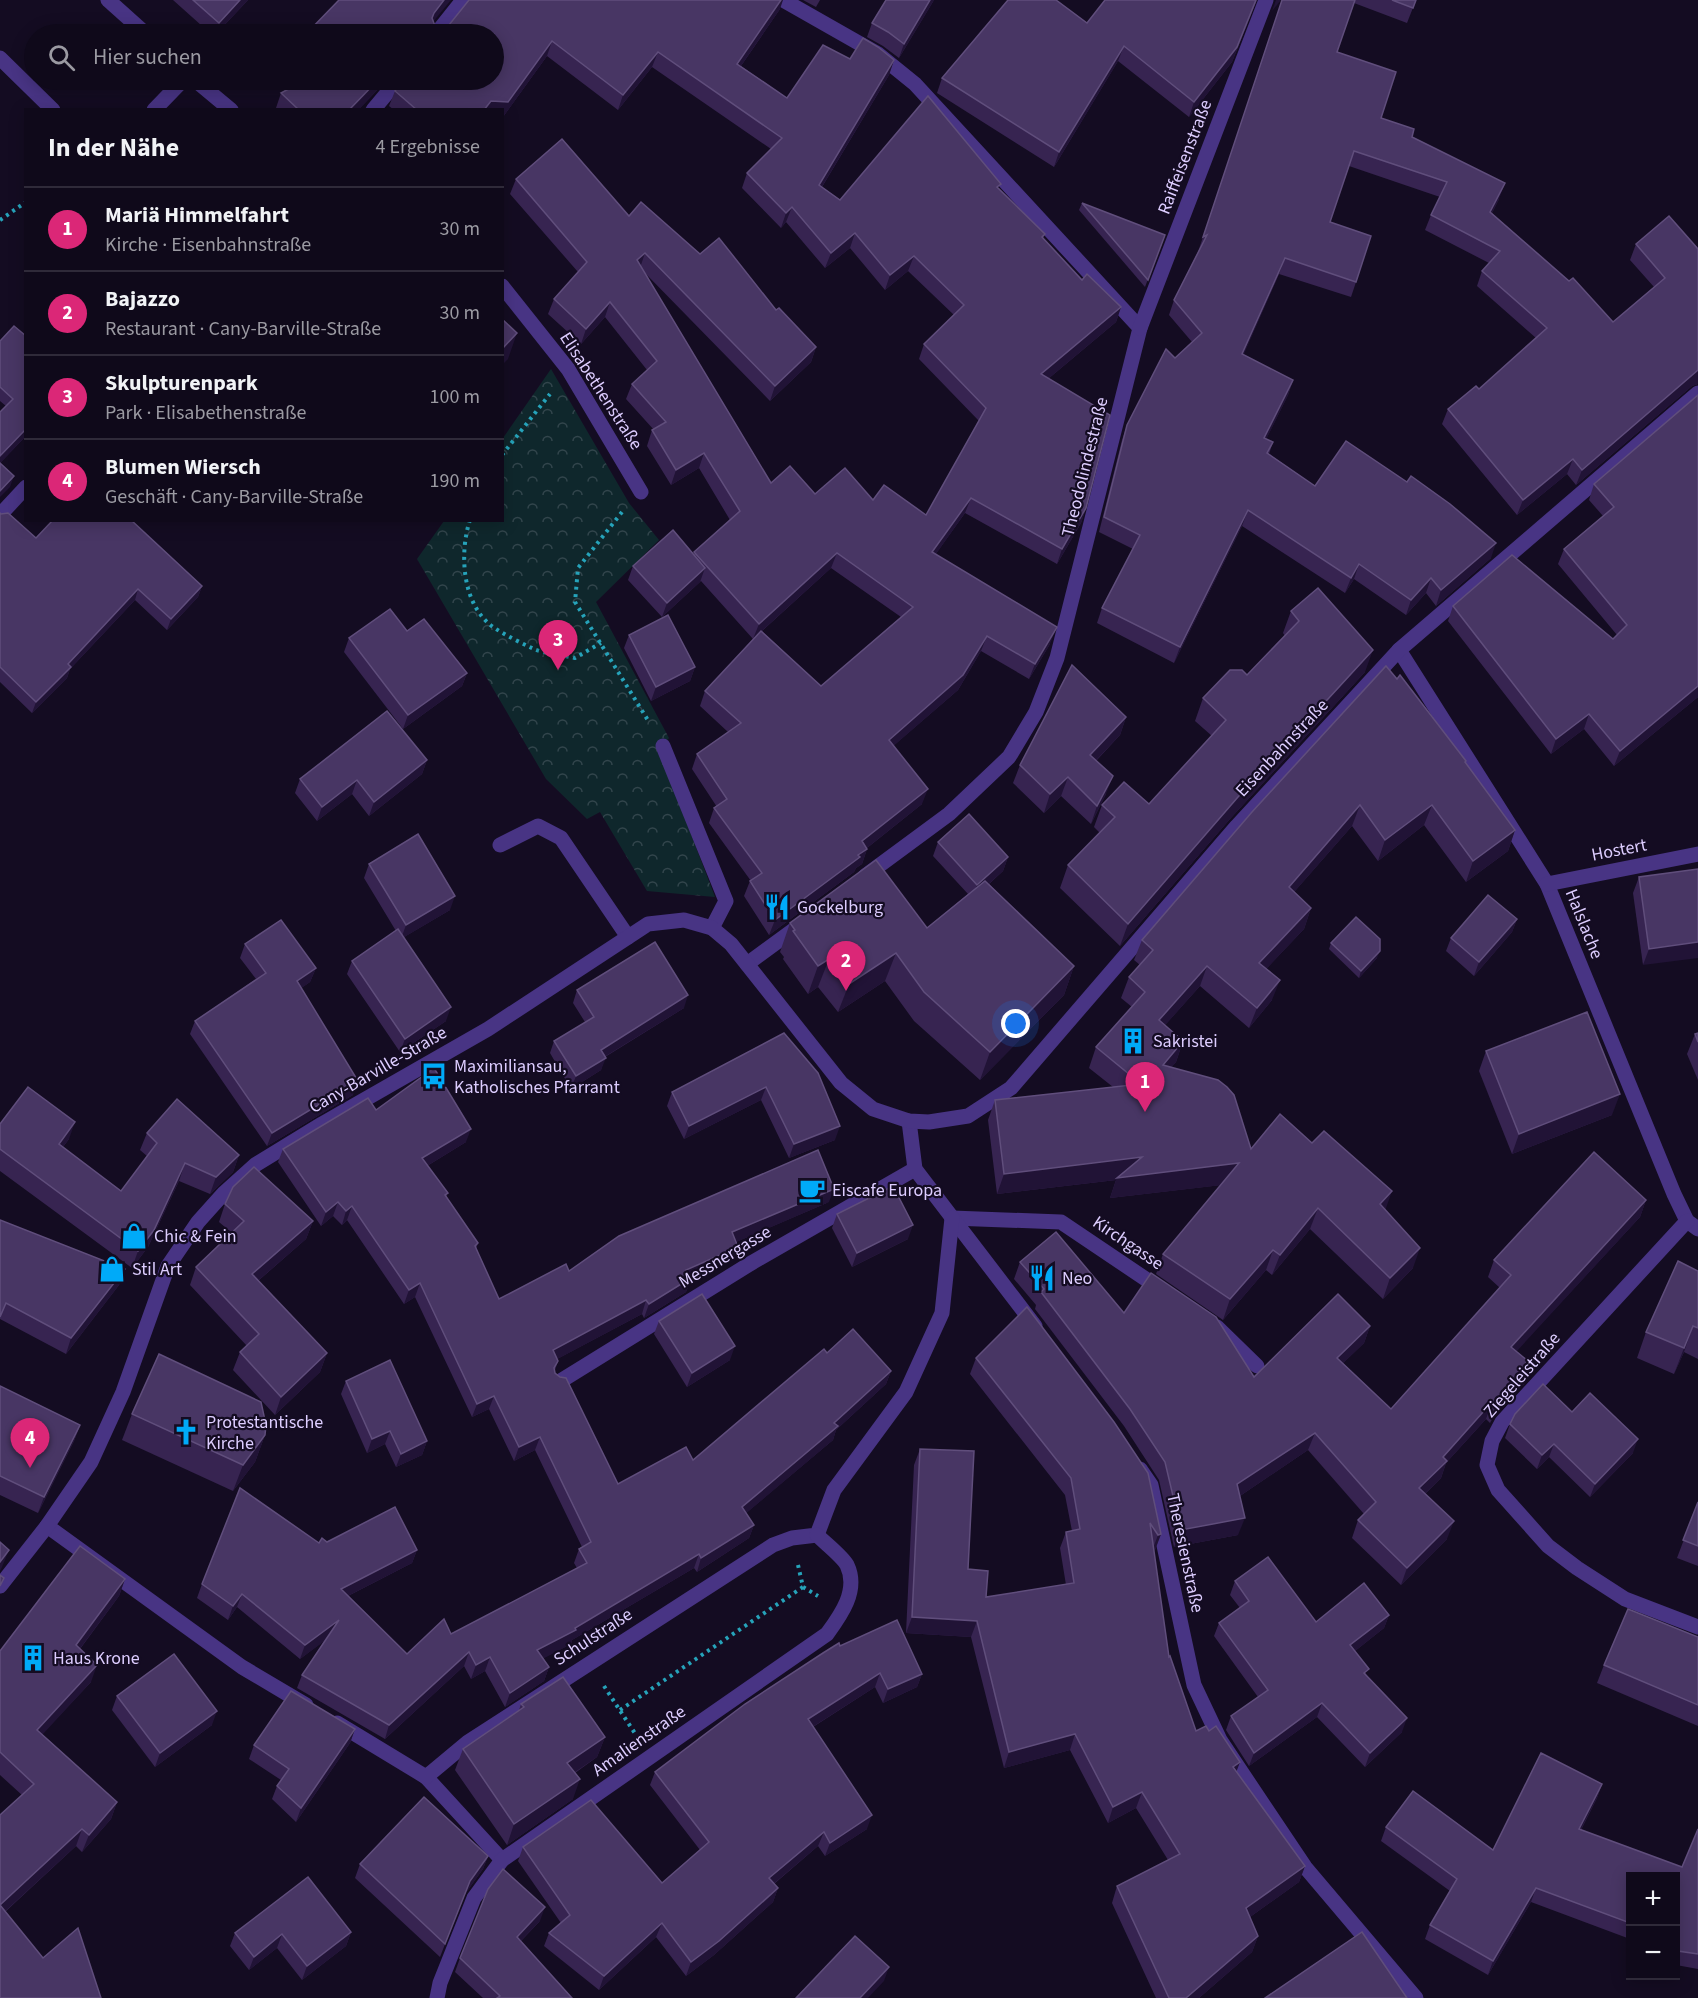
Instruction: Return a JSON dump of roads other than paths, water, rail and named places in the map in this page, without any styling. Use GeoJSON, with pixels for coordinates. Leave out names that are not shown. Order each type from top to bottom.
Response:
{"type":"FeatureCollection","features":[{"type":"Feature","properties":{"kind":"street"},"geometry":{"type":"LineString","coordinates":[[108,0],[135,24]]}},
{"type":"Feature","properties":{"kind":"street"},"geometry":{"type":"LineString","coordinates":[[444,24],[463,0]]}},
{"type":"Feature","properties":{"kind":"street"},"geometry":{"type":"LineString","coordinates":[[783,0],[878,54],[915,84],[1140,328]]}},
{"type":"Feature","properties":{"kind":"street","name":"Raiffeisenstraße"},"geometry":{"type":"LineString","coordinates":[[1140,328],[1266,0]]}},
{"type":"Feature","properties":{"kind":"street"},"geometry":{"type":"LineString","coordinates":[[0,58],[24,82]]}},
{"type":"Feature","properties":{"kind":"street"},"geometry":{"type":"LineString","coordinates":[[33,90],[51,108]]}},
{"type":"Feature","properties":{"kind":"street"},"geometry":{"type":"LineString","coordinates":[[156,108],[173,90]]}},
{"type":"Feature","properties":{"kind":"street"},"geometry":{"type":"LineString","coordinates":[[207,90],[229,108]]}},
{"type":"Feature","properties":{"kind":"street"},"geometry":{"type":"LineString","coordinates":[[375,108],[390,90]]}},
{"type":"Feature","properties":{"kind":"street","name":"Elisabethenstraße"},"geometry":{"type":"LineString","coordinates":[[504,289],[568,369],[641,492]]}},
{"type":"Feature","properties":{"kind":"street","name":"Theodolindestraße"},"geometry":{"type":"LineString","coordinates":[[853,885],[949,814],[1009,757],[1036,712],[1057,658],[1140,328]]}},
{"type":"Feature","properties":{"kind":"street","name":"Eisenbahnstraße"},"geometry":{"type":"LineString","coordinates":[[909,1121],[929,1122],[968,1116],[1011,1088],[1238,826],[1399,650],[1698,393]]}},
{"type":"Feature","properties":{"kind":"street"},"geometry":{"type":"LineString","coordinates":[[0,515],[24,489]]}},
{"type":"Feature","properties":{"kind":"street","name":"Halslache"},"geometry":{"type":"LineString","coordinates":[[1399,650],[1547,884],[1674,1194],[1693,1225]]}},
{"type":"Feature","properties":{"kind":"street"},"geometry":{"type":"LineString","coordinates":[[663,746],[726,901],[712,928]]}},
{"type":"Feature","properties":{"kind":"street"},"geometry":{"type":"LineString","coordinates":[[500,845],[538,826],[561,838],[628,937]]}},
{"type":"Feature","properties":{"kind":"street","name":"Hostert"},"geometry":{"type":"LineString","coordinates":[[1547,884],[1698,854]]}},
{"type":"Feature","properties":{"kind":"street"},"geometry":{"type":"LineString","coordinates":[[747,964],[814,914]]}},
{"type":"Feature","properties":{"kind":"street","name":"Cany-Barville-Straße"},"geometry":{"type":"LineString","coordinates":[[0,1586],[47,1526],[91,1462],[123,1392],[168,1266],[198,1222],[225,1193],[255,1165],[488,1029],[648,924],[684,920],[712,928],[732,944],[842,1083],[873,1109],[909,1121]]}},
{"type":"Feature","properties":{"kind":"street"},"geometry":{"type":"LineString","coordinates":[[909,1121],[915,1169],[1045,1339]]}},
{"type":"Feature","properties":{"kind":"street","name":"Messnergasse"},"geometry":{"type":"LineString","coordinates":[[559,1382],[753,1262],[915,1169]]}},
{"type":"Feature","properties":{"kind":"street"},"geometry":{"type":"LineString","coordinates":[[817,1535],[834,1490],[906,1392],[942,1313],[952,1218]]}},
{"type":"Feature","properties":{"kind":"street","name":"Kirchgasse"},"geometry":{"type":"LineString","coordinates":[[952,1218],[1061,1222],[1170,1295]]}},
{"type":"Feature","properties":{"kind":"street","name":"Ziegeleistraße"},"geometry":{"type":"LineString","coordinates":[[1693,1225],[1502,1422],[1492,1441],[1487,1465],[1498,1490],[1548,1546],[1625,1599],[1698,1627]]}},
{"type":"Feature","properties":{"kind":"street"},"geometry":{"type":"LineString","coordinates":[[1200,1316],[1220,1329],[1257,1366]]}},
{"type":"Feature","properties":{"kind":"street","name":"Theresienstraße"},"geometry":{"type":"LineString","coordinates":[[1134,1459],[1151,1485],[1194,1685],[1220,1740],[1305,1867],[1416,1998]]}},
{"type":"Feature","properties":{"kind":"street"},"geometry":{"type":"LineString","coordinates":[[47,1526],[242,1667],[426,1777],[501,1860]]}},
{"type":"Feature","properties":{"kind":"street","name":"Schulstraße"},"geometry":{"type":"LineString","coordinates":[[426,1777],[468,1742],[773,1545],[792,1538],[817,1535]]}},
{"type":"Feature","properties":{"kind":"street","name":"Amalienstraße"},"geometry":{"type":"LineString","coordinates":[[437,1998],[440,1983],[474,1898],[501,1860],[827,1634],[844,1610],[851,1585],[847,1565],[817,1535]]}},
{"type":"Feature","properties":{"kind":"place","name":"Skulpturenpark"},"geometry":{"type":"Point","coordinates":[558,670]}},
{"type":"Feature","properties":{"kind":"place","name":"Gockelburg"},"geometry":{"type":"Point","coordinates":[777,907]}},
{"type":"Feature","properties":{"kind":"place","name":"Bajazzo"},"geometry":{"type":"Point","coordinates":[846,991]}},
{"type":"Feature","properties":{"kind":"place","name":"Sakristei"},"geometry":{"type":"Point","coordinates":[1133,1041]}},
{"type":"Feature","properties":{"kind":"place","name":"Maximiliansau, Katholisches Pfarramt"},"geometry":{"type":"Point","coordinates":[434,1076]}},
{"type":"Feature","properties":{"kind":"place","name":"Mariä Himmelfahrt"},"geometry":{"type":"Point","coordinates":[1145,1112]}},
{"type":"Feature","properties":{"kind":"place","name":"Eiscafe Europa"},"geometry":{"type":"Point","coordinates":[812,1190]}},
{"type":"Feature","properties":{"kind":"place","name":"Chic & Fein"},"geometry":{"type":"Point","coordinates":[134,1236]}},
{"type":"Feature","properties":{"kind":"place","name":"Stil Art"},"geometry":{"type":"Point","coordinates":[112,1269]}},
{"type":"Feature","properties":{"kind":"place","name":"Neo"},"geometry":{"type":"Point","coordinates":[1042,1278]}},
{"type":"Feature","properties":{"kind":"place","name":"Protestantische Kirche"},"geometry":{"type":"Point","coordinates":[186,1432]}},
{"type":"Feature","properties":{"kind":"place","name":"Blumen Wiersch"},"geometry":{"type":"Point","coordinates":[30,1468]}},
{"type":"Feature","properties":{"kind":"place","name":"Haus Krone"},"geometry":{"type":"Point","coordinates":[33,1658]}}]}
